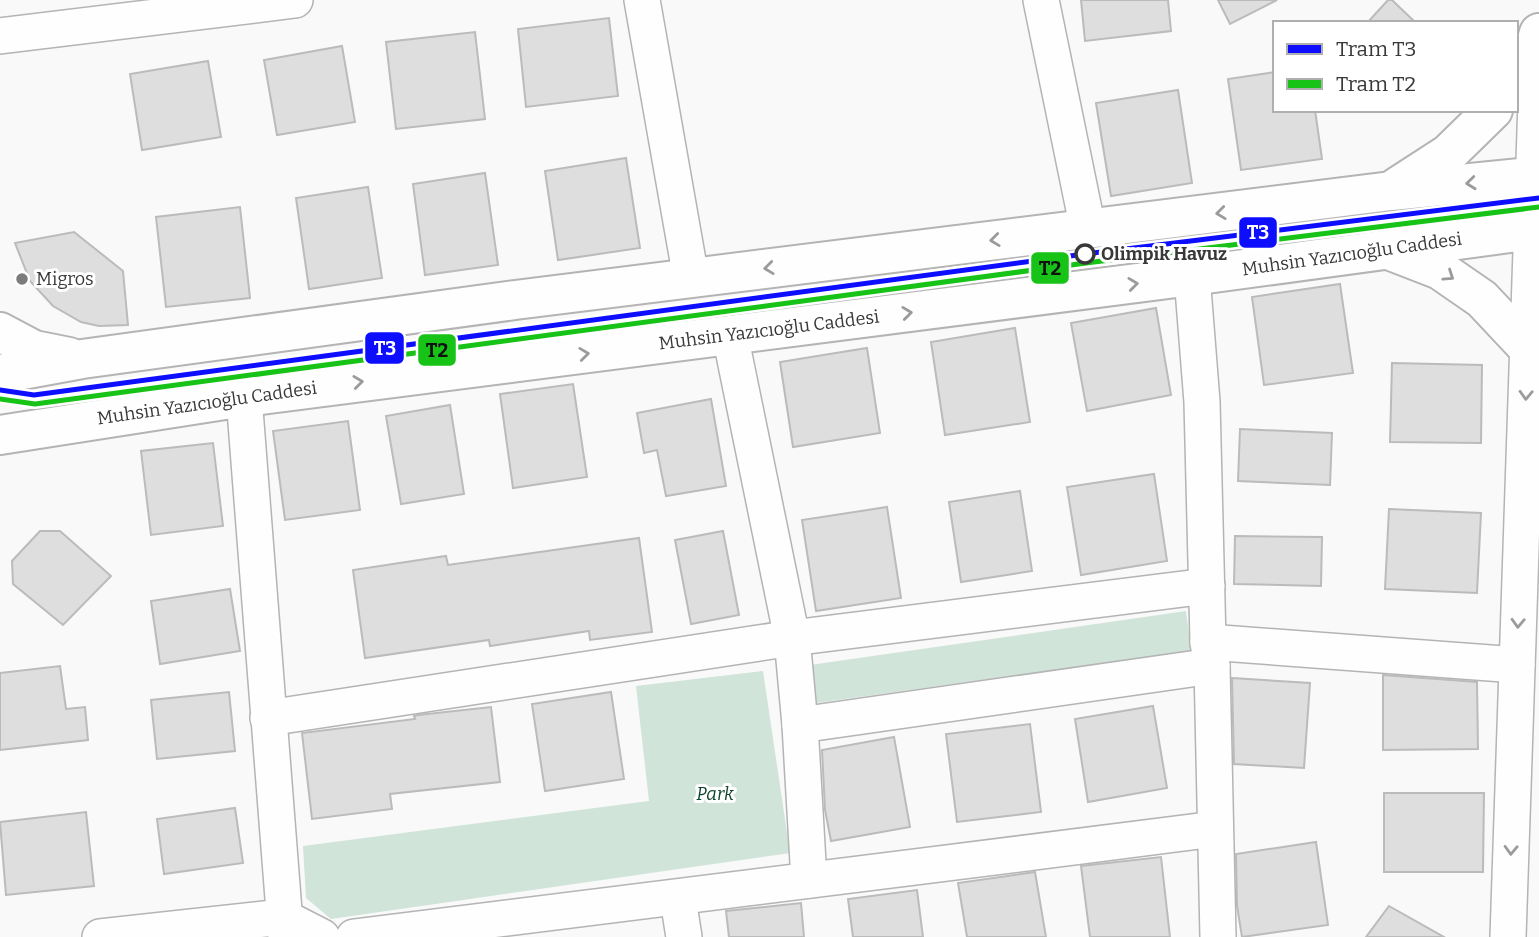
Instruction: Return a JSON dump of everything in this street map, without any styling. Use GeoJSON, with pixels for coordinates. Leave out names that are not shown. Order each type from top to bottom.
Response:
{"type":"FeatureCollection","features":[{"type":"Feature","properties":{"kind":"main road"},"geometry":{"type":"LineString","coordinates":[[1518,80],[1529,66],[1539,33]]}},
{"type":"Feature","properties":{"kind":"main road"},"geometry":{"type":"LineString","coordinates":[[1391,191],[1448,155],[1491,112]]}},
{"type":"Feature","properties":{"kind":"main road"},"geometry":{"type":"LineString","coordinates":[[0,373],[82,359],[691,278],[1391,191],[1536,176]]}},
{"type":"Feature","properties":{"kind":"main road","name":"Muhsin Yazıcıoğlu Caddesi"},"geometry":{"type":"LineString","coordinates":[[0,435],[244,397],[1192,276],[1536,229]]}},
{"type":"Feature","properties":{"kind":"main road"},"geometry":{"type":"LineString","coordinates":[[1386,249],[1440,270],[1482,299],[1528,348]]}},
{"type":"Feature","properties":{"kind":"main road"},"geometry":{"type":"LineString","coordinates":[[0,332],[34,350],[82,359]]}},
{"type":"Feature","properties":{"kind":"main road"},"geometry":{"type":"LineString","coordinates":[[0,449],[44,427]]}},
{"type":"Feature","properties":{"kind":"street"},"geometry":{"type":"LineString","coordinates":[[0,36],[295,0]]}},
{"type":"Feature","properties":{"kind":"street"},"geometry":{"type":"LineString","coordinates":[[642,0],[691,278]]}},
{"type":"Feature","properties":{"kind":"street"},"geometry":{"type":"LineString","coordinates":[[1041,0],[1088,229]]}},
{"type":"Feature","properties":{"kind":"street"},"geometry":{"type":"LineString","coordinates":[[1508,937],[1528,348],[1536,229],[1539,79]]}},
{"type":"Feature","properties":{"kind":"street"},"geometry":{"type":"LineString","coordinates":[[1192,276],[1202,402],[1218,937]]}},
{"type":"Feature","properties":{"kind":"street"},"geometry":{"type":"LineString","coordinates":[[730,335],[792,638],[809,880]]}},
{"type":"Feature","properties":{"kind":"street"},"geometry":{"type":"LineString","coordinates":[[244,397],[285,927]]}},
{"type":"Feature","properties":{"kind":"street"},"geometry":{"type":"LineString","coordinates":[[268,718],[792,638],[1207,586]]}},
{"type":"Feature","properties":{"kind":"street"},"geometry":{"type":"LineString","coordinates":[[800,725],[1210,654],[1517,665]]}},
{"type":"Feature","properties":{"kind":"street"},"geometry":{"type":"LineString","coordinates":[[354,937],[678,899],[1215,829]]}},
{"type":"Feature","properties":{"kind":"street"},"geometry":{"type":"LineString","coordinates":[[678,899],[684,937]]}},
{"type":"Feature","properties":{"kind":"street"},"geometry":{"type":"LineString","coordinates":[[100,937],[285,927],[322,937]]}},
{"type":"Feature","properties":{"kind":"green space"},"geometry":{"type":"Polygon","coordinates":[[[1186,611],[1191,651],[816,703],[810,665],[1186,611]]]}},
{"type":"Feature","properties":{"kind":"green space","name":"Park"},"geometry":{"type":"Polygon","coordinates":[[[763,671],[790,853],[331,919],[306,898],[303,846],[649,801],[636,686],[763,671]]]}},
{"type":"Feature","properties":{"kind":"building"},"geometry":{"type":"Polygon","coordinates":[[[1081,0],[1168,0],[1171,31],[1085,41],[1081,0]]]}},
{"type":"Feature","properties":{"kind":"building"},"geometry":{"type":"Polygon","coordinates":[[[1218,0],[1277,0],[1230,24],[1218,0]]]}},
{"type":"Feature","properties":{"kind":"building"},"geometry":{"type":"Polygon","coordinates":[[[1388,0],[1392,0],[1414,21],[1369,21],[1388,0]]]}},
{"type":"Feature","properties":{"kind":"building"},"geometry":{"type":"Polygon","coordinates":[[[609,18],[618,96],[526,107],[518,29],[609,18]]]}},
{"type":"Feature","properties":{"kind":"building"},"geometry":{"type":"Polygon","coordinates":[[[475,32],[485,119],[396,129],[386,42],[475,32]]]}},
{"type":"Feature","properties":{"kind":"building"},"geometry":{"type":"Polygon","coordinates":[[[342,46],[355,122],[277,135],[264,60],[342,46]]]}},
{"type":"Feature","properties":{"kind":"building"},"geometry":{"type":"Polygon","coordinates":[[[208,61],[221,137],[142,150],[130,74],[208,61]]]}},
{"type":"Feature","properties":{"kind":"building"},"geometry":{"type":"Polygon","coordinates":[[[1273,72],[1273,112],[1315,112],[1322,159],[1241,170],[1228,79],[1273,72]]]}},
{"type":"Feature","properties":{"kind":"building"},"geometry":{"type":"Polygon","coordinates":[[[1178,90],[1192,183],[1111,196],[1096,103],[1178,90]]]}},
{"type":"Feature","properties":{"kind":"building"},"geometry":{"type":"Polygon","coordinates":[[[626,158],[640,248],[558,260],[545,171],[626,158]]]}},
{"type":"Feature","properties":{"kind":"building"},"geometry":{"type":"Polygon","coordinates":[[[485,173],[498,265],[425,275],[413,184],[485,173]]]}},
{"type":"Feature","properties":{"kind":"building"},"geometry":{"type":"Polygon","coordinates":[[[368,187],[382,278],[309,289],[296,198],[368,187]]]}},
{"type":"Feature","properties":{"kind":"building"},"geometry":{"type":"Polygon","coordinates":[[[240,207],[250,298],[166,307],[156,217],[240,207]]]}},
{"type":"Feature","properties":{"kind":"building"},"geometry":{"type":"Polygon","coordinates":[[[74,232],[123,271],[128,325],[99,326],[81,322],[53,306],[30,281],[15,243],[74,232]]]}},
{"type":"Feature","properties":{"kind":"building"},"geometry":{"type":"Polygon","coordinates":[[[1340,284],[1353,373],[1264,385],[1252,297],[1340,284]]]}},
{"type":"Feature","properties":{"kind":"building"},"geometry":{"type":"Polygon","coordinates":[[[1156,308],[1171,395],[1087,411],[1071,323],[1156,308]]]}},
{"type":"Feature","properties":{"kind":"building"},"geometry":{"type":"Polygon","coordinates":[[[1015,328],[1030,422],[945,435],[931,342],[1015,328]]]}},
{"type":"Feature","properties":{"kind":"building"},"geometry":{"type":"Polygon","coordinates":[[[867,348],[880,433],[793,447],[780,362],[867,348]]]}},
{"type":"Feature","properties":{"kind":"building"},"geometry":{"type":"Polygon","coordinates":[[[1392,363],[1482,365],[1481,443],[1390,442],[1392,363]]]}},
{"type":"Feature","properties":{"kind":"building"},"geometry":{"type":"Polygon","coordinates":[[[573,384],[587,477],[513,488],[500,394],[573,384]]]}},
{"type":"Feature","properties":{"kind":"building"},"geometry":{"type":"Polygon","coordinates":[[[711,399],[726,486],[666,496],[657,450],[644,453],[637,413],[711,399]]]}},
{"type":"Feature","properties":{"kind":"building"},"geometry":{"type":"Polygon","coordinates":[[[450,405],[464,494],[401,504],[386,416],[450,405]]]}},
{"type":"Feature","properties":{"kind":"building"},"geometry":{"type":"Polygon","coordinates":[[[348,421],[360,510],[285,520],[273,431],[348,421]]]}},
{"type":"Feature","properties":{"kind":"building"},"geometry":{"type":"Polygon","coordinates":[[[1240,429],[1332,433],[1330,485],[1238,481],[1240,429]]]}},
{"type":"Feature","properties":{"kind":"building"},"geometry":{"type":"Polygon","coordinates":[[[213,443],[223,526],[151,535],[141,451],[213,443]]]}},
{"type":"Feature","properties":{"kind":"building"},"geometry":{"type":"Polygon","coordinates":[[[1154,474],[1167,561],[1081,575],[1067,487],[1154,474]]]}},
{"type":"Feature","properties":{"kind":"building"},"geometry":{"type":"Polygon","coordinates":[[[1020,491],[1032,571],[961,582],[949,502],[1020,491]]]}},
{"type":"Feature","properties":{"kind":"building"},"geometry":{"type":"Polygon","coordinates":[[[887,507],[901,598],[816,611],[802,520],[887,507]]]}},
{"type":"Feature","properties":{"kind":"building"},"geometry":{"type":"Polygon","coordinates":[[[1389,509],[1481,513],[1477,593],[1385,589],[1389,509]]]}},
{"type":"Feature","properties":{"kind":"building"},"geometry":{"type":"Polygon","coordinates":[[[40,531],[60,531],[111,576],[63,625],[13,584],[12,561],[40,531]]]}},
{"type":"Feature","properties":{"kind":"building"},"geometry":{"type":"Polygon","coordinates":[[[723,531],[739,615],[691,624],[675,540],[723,531]]]}},
{"type":"Feature","properties":{"kind":"building"},"geometry":{"type":"Polygon","coordinates":[[[1235,536],[1322,537],[1321,586],[1234,584],[1235,536]]]}},
{"type":"Feature","properties":{"kind":"building"},"geometry":{"type":"Polygon","coordinates":[[[639,538],[652,632],[590,640],[589,631],[490,646],[489,640],[365,658],[353,570],[446,556],[448,565],[639,538]]]}},
{"type":"Feature","properties":{"kind":"building"},"geometry":{"type":"Polygon","coordinates":[[[230,589],[240,651],[160,664],[151,601],[230,589]]]}},
{"type":"Feature","properties":{"kind":"building"},"geometry":{"type":"Polygon","coordinates":[[[60,666],[66,709],[85,707],[88,740],[0,750],[0,673],[60,666]]]}},
{"type":"Feature","properties":{"kind":"building"},"geometry":{"type":"Polygon","coordinates":[[[1383,675],[1477,682],[1478,749],[1383,750],[1383,675]]]}},
{"type":"Feature","properties":{"kind":"building"},"geometry":{"type":"Polygon","coordinates":[[[1232,678],[1310,683],[1304,768],[1234,764],[1232,678]]]}},
{"type":"Feature","properties":{"kind":"building"},"geometry":{"type":"Polygon","coordinates":[[[229,692],[235,751],[157,759],[151,700],[229,692]]]}},
{"type":"Feature","properties":{"kind":"building"},"geometry":{"type":"Polygon","coordinates":[[[611,692],[624,779],[545,791],[532,704],[611,692]]]}},
{"type":"Feature","properties":{"kind":"building"},"geometry":{"type":"Polygon","coordinates":[[[1153,706],[1167,788],[1088,802],[1075,719],[1153,706]]]}},
{"type":"Feature","properties":{"kind":"building"},"geometry":{"type":"Polygon","coordinates":[[[491,707],[500,782],[390,794],[392,809],[312,819],[302,733],[491,707]]]}},
{"type":"Feature","properties":{"kind":"building"},"geometry":{"type":"Polygon","coordinates":[[[1030,724],[1041,812],[957,822],[946,734],[1030,724]]]}},
{"type":"Feature","properties":{"kind":"building"},"geometry":{"type":"Polygon","coordinates":[[[894,737],[910,827],[831,841],[825,810],[822,750],[894,737]]]}},
{"type":"Feature","properties":{"kind":"building"},"geometry":{"type":"Polygon","coordinates":[[[1384,793],[1484,793],[1483,872],[1384,872],[1384,793]]]}},
{"type":"Feature","properties":{"kind":"building"},"geometry":{"type":"Polygon","coordinates":[[[235,808],[243,863],[164,874],[157,819],[235,808]]]}},
{"type":"Feature","properties":{"kind":"building"},"geometry":{"type":"Polygon","coordinates":[[[86,812],[94,886],[6,895],[0,822],[86,812]]]}},
{"type":"Feature","properties":{"kind":"building"},"geometry":{"type":"Polygon","coordinates":[[[1316,842],[1328,925],[1242,937],[1237,906],[1236,854],[1316,842]]]}},
{"type":"Feature","properties":{"kind":"building"},"geometry":{"type":"Polygon","coordinates":[[[1161,857],[1170,937],[1090,937],[1081,866],[1161,857]]]}},
{"type":"Feature","properties":{"kind":"building"},"geometry":{"type":"Polygon","coordinates":[[[1035,872],[1046,937],[967,937],[958,883],[1035,872]]]}},
{"type":"Feature","properties":{"kind":"building"},"geometry":{"type":"Polygon","coordinates":[[[917,890],[923,937],[853,937],[848,899],[917,890]]]}},
{"type":"Feature","properties":{"kind":"building"},"geometry":{"type":"Polygon","coordinates":[[[801,903],[804,937],[729,937],[726,911],[801,903]]]}},
{"type":"Feature","properties":{"kind":"building"},"geometry":{"type":"Polygon","coordinates":[[[1389,906],[1444,937],[1366,937],[1389,906]]]}},
{"type":"Feature","properties":{"kind":"tram line","name":"T3"},"geometry":{"type":"LineString","coordinates":[[0,390],[34,395],[1085,254],[1539,198]]}},
{"type":"Feature","properties":{"kind":"tram line","name":"T2"},"geometry":{"type":"LineString","coordinates":[[0,399],[35,404],[1086,263],[1539,207]]}},
{"type":"Feature","properties":{"kind":"place","name":"Olimpik Havuz"},"geometry":{"type":"Point","coordinates":[1085,254]}},
{"type":"Feature","properties":{"kind":"place","name":"Migros"},"geometry":{"type":"Point","coordinates":[22,279]}}]}
